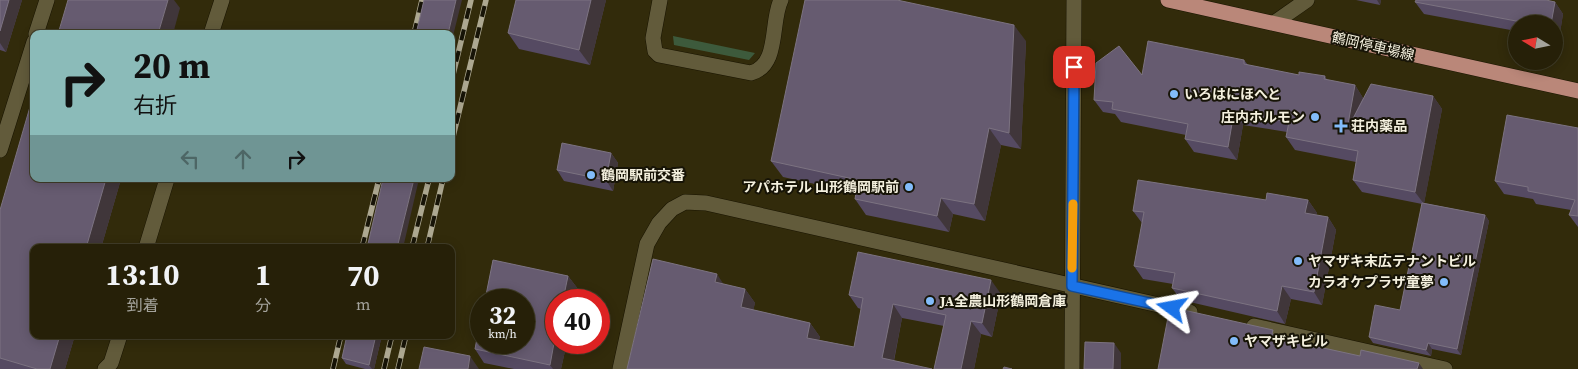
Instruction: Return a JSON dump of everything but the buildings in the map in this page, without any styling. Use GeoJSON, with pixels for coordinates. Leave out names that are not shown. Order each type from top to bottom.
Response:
{"type":"FeatureCollection","features":[{"type":"Feature","properties":{"kind":"main road","name":"鶴岡停車場線"},"geometry":{"type":"LineString","coordinates":[[1168,0],[1578,91]]}},
{"type":"Feature","properties":{"kind":"street"},"geometry":{"type":"LineString","coordinates":[[37,30],[47,0]]}},
{"type":"Feature","properties":{"kind":"street"},"geometry":{"type":"LineString","coordinates":[[213,30],[222,0]]}},
{"type":"Feature","properties":{"kind":"street"},"geometry":{"type":"LineString","coordinates":[[660,0],[653,38],[655,52],[659,55],[751,73],[759,71],[764,65],[770,50],[781,0]]}},
{"type":"Feature","properties":{"kind":"street"},"geometry":{"type":"LineString","coordinates":[[1072,369],[1074,0]]}},
{"type":"Feature","properties":{"kind":"street"},"geometry":{"type":"LineString","coordinates":[[1274,24],[1307,0]]}},
{"type":"Feature","properties":{"kind":"street"},"geometry":{"type":"LineString","coordinates":[[0,150],[30,55]]}},
{"type":"Feature","properties":{"kind":"street"},"geometry":{"type":"LineString","coordinates":[[147,244],[166,182]]}},
{"type":"Feature","properties":{"kind":"street"},"geometry":{"type":"LineString","coordinates":[[620,369],[647,244],[659,223],[672,209],[685,202],[706,204],[1201,315]]}},
{"type":"Feature","properties":{"kind":"street"},"geometry":{"type":"LineString","coordinates":[[1240,323],[1445,369]]}},
{"type":"Feature","properties":{"kind":"street"},"geometry":{"type":"LineString","coordinates":[[105,369],[111,363],[119,339]]}},
{"type":"Feature","properties":{"kind":"green space"},"geometry":{"type":"Polygon","coordinates":[[[673,36],[755,53],[749,60],[674,45],[673,36]]]}},
{"type":"Feature","properties":{"kind":"railway"},"geometry":{"type":"LineString","coordinates":[[415,30],[422,0]]}},
{"type":"Feature","properties":{"kind":"railway"},"geometry":{"type":"LineString","coordinates":[[455,66],[471,0]]}},
{"type":"Feature","properties":{"kind":"railway"},"geometry":{"type":"LineString","coordinates":[[455,128],[486,0]]}},
{"type":"Feature","properties":{"kind":"railway"},"geometry":{"type":"LineString","coordinates":[[363,244],[378,182]]}},
{"type":"Feature","properties":{"kind":"railway"},"geometry":{"type":"LineString","coordinates":[[413,244],[428,182]]}},
{"type":"Feature","properties":{"kind":"railway"},"geometry":{"type":"LineString","coordinates":[[428,244],[442,182]]}},
{"type":"Feature","properties":{"kind":"railway"},"geometry":{"type":"LineString","coordinates":[[333,369],[340,339]]}},
{"type":"Feature","properties":{"kind":"railway"},"geometry":{"type":"LineString","coordinates":[[384,369],[391,339]]}},
{"type":"Feature","properties":{"kind":"railway"},"geometry":{"type":"LineString","coordinates":[[398,369],[405,339]]}},
{"type":"Feature","properties":{"kind":"slow traffic"},"geometry":{"type":"LineString","coordinates":[[1072,268],[1073,204]]}},
{"type":"Feature","properties":{"kind":"place","name":"いろはにほへと"},"geometry":{"type":"Point","coordinates":[1174,94]}},
{"type":"Feature","properties":{"kind":"place","name":"庄内ホルモン"},"geometry":{"type":"Point","coordinates":[1315,117]}},
{"type":"Feature","properties":{"kind":"place","name":"荘内薬品"},"geometry":{"type":"Point","coordinates":[1341,126]}},
{"type":"Feature","properties":{"kind":"place","name":"鶴岡駅前交番"},"geometry":{"type":"Point","coordinates":[591,175]}},
{"type":"Feature","properties":{"kind":"place","name":"アパホテル 山形鶴岡駅前"},"geometry":{"type":"Point","coordinates":[909,187]}},
{"type":"Feature","properties":{"kind":"place","name":"ヤマザキ末広テナントビル"},"geometry":{"type":"Point","coordinates":[1298,261]}},
{"type":"Feature","properties":{"kind":"place","name":"カラオケプラザ童夢"},"geometry":{"type":"Point","coordinates":[1444,282]}},
{"type":"Feature","properties":{"kind":"place","name":"JA全農山形鶴岡倉庫"},"geometry":{"type":"Point","coordinates":[930,301]}},
{"type":"Feature","properties":{"kind":"place","name":"ヤマザキビル"},"geometry":{"type":"Point","coordinates":[1234,341]}},
{"type":"Feature","properties":{"kind":"route"},"geometry":{"type":"LineString","coordinates":[[1074,67],[1072,286],[1172,308]]}}]}
